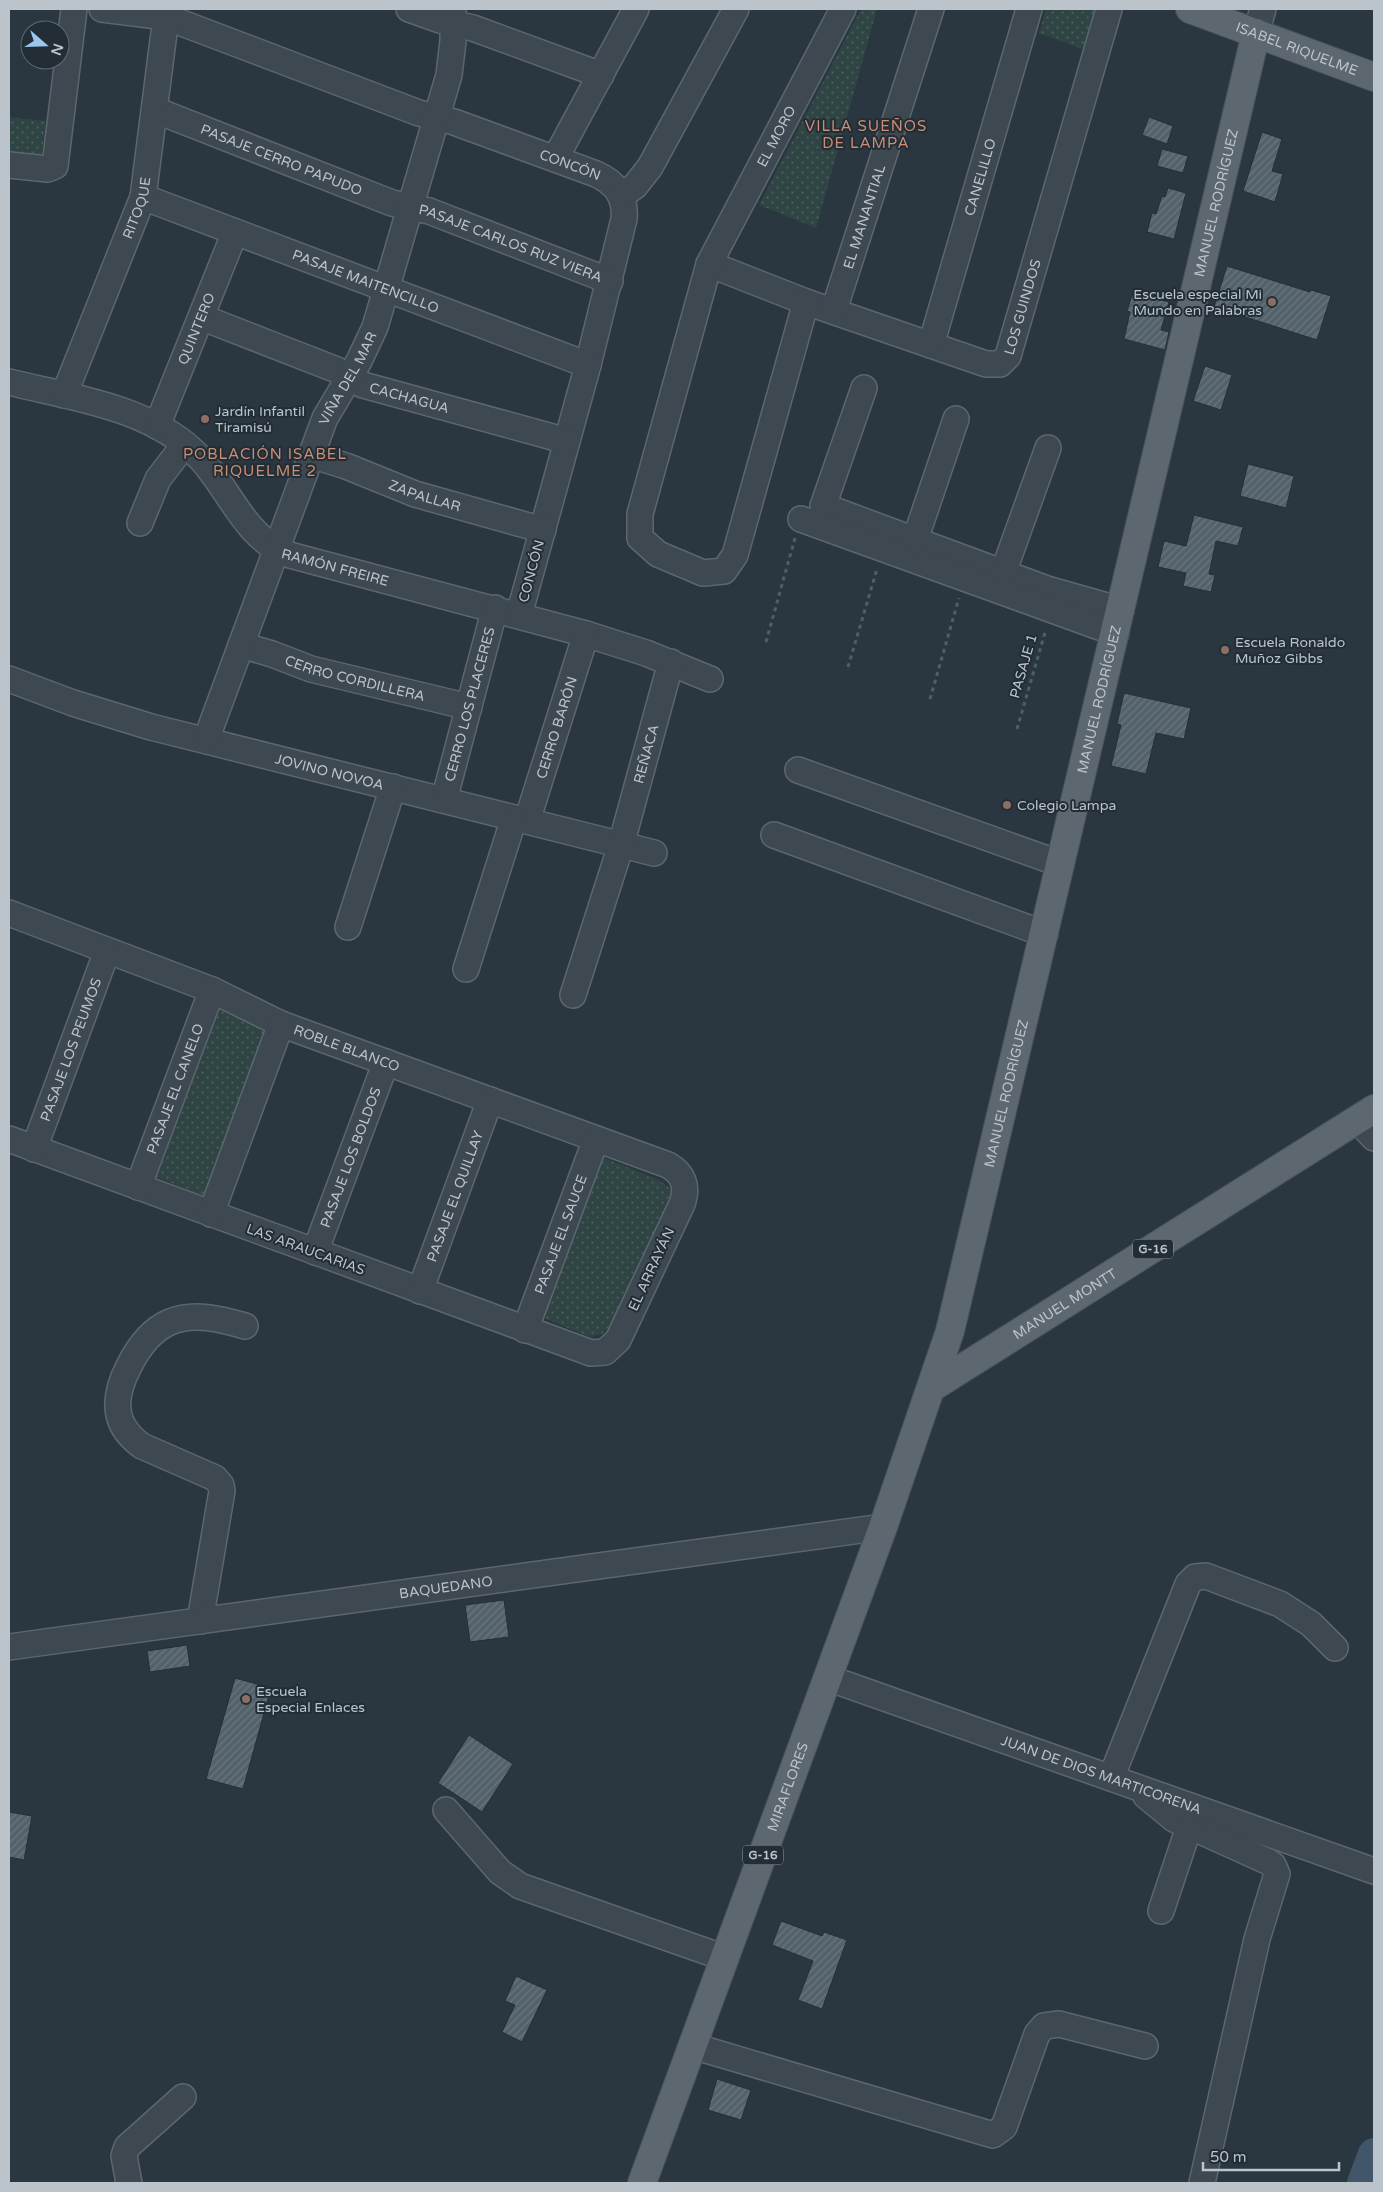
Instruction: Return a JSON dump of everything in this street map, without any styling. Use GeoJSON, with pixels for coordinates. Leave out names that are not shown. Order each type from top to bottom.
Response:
{"type":"FeatureCollection","features":[{"type":"Feature","properties":{"kind":"main road","name":"ISABEL RIQUELME"},"geometry":{"type":"LineString","coordinates":[[1190,9],[1260,21],[1374,77]]}},
{"type":"Feature","properties":{"kind":"main road","name":"MANUEL RODRÍGUEZ"},"geometry":{"type":"LineString","coordinates":[[931,1388],[963,1283],[1260,21]]}},
{"type":"Feature","properties":{"kind":"main road","name":"MANUEL MONTT"},"geometry":{"type":"LineString","coordinates":[[931,1388],[1369,1122]]}},
{"type":"Feature","properties":{"kind":"main road","name":"MIRAFLORES"},"geometry":{"type":"LineString","coordinates":[[642,2183],[883,1527],[931,1388]]}},
{"type":"Feature","properties":{"kind":"street"},"geometry":{"type":"LineString","coordinates":[[9,165],[48,169],[55,166],[74,9]]}},
{"type":"Feature","properties":{"kind":"street","name":"CONCÓN"},"geometry":{"type":"LineString","coordinates":[[102,9],[166,13],[419,113],[555,159],[604,178],[622,196],[624,220],[610,281],[519,615]]}},
{"type":"Feature","properties":{"kind":"street"},"geometry":{"type":"LineString","coordinates":[[409,9],[453,16],[472,28],[600,75]]}},
{"type":"Feature","properties":{"kind":"street"},"geometry":{"type":"LineString","coordinates":[[555,159],[636,9]]}},
{"type":"Feature","properties":{"kind":"street"},"geometry":{"type":"LineString","coordinates":[[622,196],[635,186],[650,167],[736,9]]}},
{"type":"Feature","properties":{"kind":"street","name":"EL MORO"},"geometry":{"type":"LineString","coordinates":[[806,302],[735,555],[724,571],[703,573],[658,554],[640,538],[640,514],[709,264],[843,9]]}},
{"type":"Feature","properties":{"kind":"street","name":"EL MANANTIAL"},"geometry":{"type":"LineString","coordinates":[[834,310],[931,9]]}},
{"type":"Feature","properties":{"kind":"street","name":"CANELILLO"},"geometry":{"type":"LineString","coordinates":[[931,345],[1029,9]]}},
{"type":"Feature","properties":{"kind":"street","name":"LOS GUINDOS"},"geometry":{"type":"LineString","coordinates":[[709,264],[806,302],[834,310],[986,364],[1000,364],[1008,356],[1109,9]]}},
{"type":"Feature","properties":{"kind":"street","name":"RITOQUE"},"geometry":{"type":"LineString","coordinates":[[64,395],[143,197],[166,13]]}},
{"type":"Feature","properties":{"kind":"street","name":"VIÑA DEL MAR"},"geometry":{"type":"LineString","coordinates":[[206,740],[325,418],[368,345],[387,289],[449,75],[453,16]]}},
{"type":"Feature","properties":{"kind":"street","name":"PASAJE CERRO PAPUDO"},"geometry":{"type":"LineString","coordinates":[[155,110],[392,203],[410,207]]}},
{"type":"Feature","properties":{"kind":"street","name":"PASAJE MAITENCILLO"},"geometry":{"type":"LineString","coordinates":[[143,197],[588,365]]}},
{"type":"Feature","properties":{"kind":"street","name":"PASAJE CARLOS RUZ VIERA"},"geometry":{"type":"LineString","coordinates":[[410,207],[429,211],[610,281]]}},
{"type":"Feature","properties":{"kind":"street","name":"QUINTERO"},"geometry":{"type":"LineString","coordinates":[[157,426],[235,232]]}},
{"type":"Feature","properties":{"kind":"street","name":"CACHAGUA"},"geometry":{"type":"LineString","coordinates":[[200,317],[337,370],[363,385],[567,441]]}},
{"type":"Feature","properties":{"kind":"street","name":"RAMÓN FREIRE"},"geometry":{"type":"LineString","coordinates":[[9,382],[107,406],[157,426],[185,444],[209,468],[251,529],[276,550],[586,634],[671,662],[710,679]]}},
{"type":"Feature","properties":{"kind":"street"},"geometry":{"type":"LineString","coordinates":[[864,388],[823,506],[1047,589],[1118,622]]}},
{"type":"Feature","properties":{"kind":"street"},"geometry":{"type":"LineString","coordinates":[[914,540],[956,419]]}},
{"type":"Feature","properties":{"kind":"street"},"geometry":{"type":"LineString","coordinates":[[140,524],[158,479],[185,444]]}},
{"type":"Feature","properties":{"kind":"street"},"geometry":{"type":"LineString","coordinates":[[1003,573],[1048,448]]}},
{"type":"Feature","properties":{"kind":"street","name":"ZAPALLAR"},"geometry":{"type":"LineString","coordinates":[[311,455],[346,466],[415,494],[543,530]]}},
{"type":"Feature","properties":{"kind":"street"},"geometry":{"type":"LineString","coordinates":[[801,519],[1051,610],[1118,622]]}},
{"type":"Feature","properties":{"kind":"street","name":"CERRO LOS PLACERES"},"geometry":{"type":"LineString","coordinates":[[444,800],[495,608]]}},
{"type":"Feature","properties":{"kind":"street","name":"CERRO BARÓN"},"geometry":{"type":"LineString","coordinates":[[466,969],[521,820],[586,634]]}},
{"type":"Feature","properties":{"kind":"street","name":"CERRO CORDILLERA"},"geometry":{"type":"LineString","coordinates":[[241,645],[272,654],[311,669],[469,707]]}},
{"type":"Feature","properties":{"kind":"street","name":"REÑACA"},"geometry":{"type":"LineString","coordinates":[[573,995],[621,845],[671,662]]}},
{"type":"Feature","properties":{"kind":"street","name":"JOVINO NOVOA"},"geometry":{"type":"LineString","coordinates":[[9,679],[112,715],[654,853]]}},
{"type":"Feature","properties":{"kind":"street"},"geometry":{"type":"LineString","coordinates":[[798,770],[1061,864]]}},
{"type":"Feature","properties":{"kind":"street"},"geometry":{"type":"LineString","coordinates":[[348,927],[393,787]]}},
{"type":"Feature","properties":{"kind":"street"},"geometry":{"type":"LineString","coordinates":[[774,835],[1045,934]]}},
{"type":"Feature","properties":{"kind":"street","name":"ROBLE BLANCO"},"geometry":{"type":"LineString","coordinates":[[9,913],[212,990],[280,1024],[668,1165],[684,1181]]}},
{"type":"Feature","properties":{"kind":"street","name":"PASAJE LOS PEUMOS"},"geometry":{"type":"LineString","coordinates":[[34,1149],[107,951]]}},
{"type":"Feature","properties":{"kind":"street","name":"PASAJE EL CANELO"},"geometry":{"type":"LineString","coordinates":[[138,1187],[212,990]]}},
{"type":"Feature","properties":{"kind":"street"},"geometry":{"type":"LineString","coordinates":[[211,1214],[280,1024]]}},
{"type":"Feature","properties":{"kind":"street","name":"PASAJE LOS BOLDOS"},"geometry":{"type":"LineString","coordinates":[[315,1252],[386,1062]]}},
{"type":"Feature","properties":{"kind":"street","name":"PASAJE EL QUILLAY"},"geometry":{"type":"LineString","coordinates":[[420,1291],[490,1100]]}},
{"type":"Feature","properties":{"kind":"street","name":"PASAJE EL SAUCE"},"geometry":{"type":"LineString","coordinates":[[526,1330],[596,1139]]}},
{"type":"Feature","properties":{"kind":"street","name":"LAS ARAUCARIAS"},"geometry":{"type":"LineString","coordinates":[[9,1140],[584,1351],[598,1354],[605,1352]]}},
{"type":"Feature","properties":{"kind":"street","name":"EL ARRAYÁN"},"geometry":{"type":"LineString","coordinates":[[605,1352],[618,1340],[682,1204],[685,1188],[684,1181]]}},
{"type":"Feature","properties":{"kind":"street"},"geometry":{"type":"LineString","coordinates":[[200,1620],[222,1485],[215,1478],[142,1446],[134,1440],[121,1423],[118,1412],[119,1389],[132,1359],[144,1341],[170,1322],[192,1317],[204,1317],[245,1326]]}},
{"type":"Feature","properties":{"kind":"street","name":"BAQUEDANO"},"geometry":{"type":"LineString","coordinates":[[9,1647],[883,1527]]}},
{"type":"Feature","properties":{"kind":"street"},"geometry":{"type":"LineString","coordinates":[[1111,1778],[1188,1584],[1195,1577],[1206,1576],[1280,1604],[1310,1624],[1335,1648]]}},
{"type":"Feature","properties":{"kind":"street","name":"JUAN DE DIOS MARTICORENA"},"geometry":{"type":"LineString","coordinates":[[828,1678],[1374,1871]]}},
{"type":"Feature","properties":{"kind":"street"},"geometry":{"type":"LineString","coordinates":[[1140,1788],[1160,1809],[1189,1827],[1269,1862],[1273,1865],[1277,1874],[1257,1939],[1202,2183]]}},
{"type":"Feature","properties":{"kind":"street"},"geometry":{"type":"LineString","coordinates":[[446,1810],[500,1872],[520,1886],[725,1958]]}},
{"type":"Feature","properties":{"kind":"street"},"geometry":{"type":"LineString","coordinates":[[1161,1911],[1189,1827]]}},
{"type":"Feature","properties":{"kind":"street"},"geometry":{"type":"LineString","coordinates":[[693,2046],[993,2135],[1004,2127],[1036,2034],[1044,2026],[1059,2024],[1145,2046]]}},
{"type":"Feature","properties":{"kind":"street"},"geometry":{"type":"LineString","coordinates":[[129,2183],[124,2156],[127,2147],[184,2097]]}},
{"type":"Feature","properties":{"kind":"path"},"geometry":{"type":"LineString","coordinates":[[766,642],[801,519]]}},
{"type":"Feature","properties":{"kind":"path"},"geometry":{"type":"LineString","coordinates":[[848,667],[883,549]]}},
{"type":"Feature","properties":{"kind":"path"},"geometry":{"type":"LineString","coordinates":[[930,699],[964,578]]}},
{"type":"Feature","properties":{"kind":"path","name":"PASAJE 1"},"geometry":{"type":"LineString","coordinates":[[1017,729],[1051,610]]}},
{"type":"Feature","properties":{"kind":"green space"},"geometry":{"type":"Polygon","coordinates":[[[861,9],[877,9],[816,228],[759,205],[861,9]]]}},
{"type":"Feature","properties":{"kind":"green space"},"geometry":{"type":"Polygon","coordinates":[[[1046,9],[1097,9],[1085,50],[1039,33],[1046,9]]]}},
{"type":"Feature","properties":{"kind":"green space"},"geometry":{"type":"Polygon","coordinates":[[[9,117],[46,121],[41,158],[9,154],[9,117]]]}},
{"type":"Feature","properties":{"kind":"green space"},"geometry":{"type":"Polygon","coordinates":[[[221,1006],[269,1031],[206,1197],[157,1177],[221,1006]]]}},
{"type":"Feature","properties":{"kind":"green space"},"geometry":{"type":"Polygon","coordinates":[[[602,1157],[659,1180],[670,1188],[673,1198],[609,1327],[602,1334],[590,1337],[541,1317],[602,1157]]]}},
{"type":"Feature","properties":{"kind":"building"},"geometry":{"type":"Polygon","coordinates":[[[1149,117],[1173,126],[1167,144],[1142,135],[1149,117]]]}},
{"type":"Feature","properties":{"kind":"building"},"geometry":{"type":"Polygon","coordinates":[[[1262,132],[1282,139],[1272,171],[1283,174],[1275,202],[1243,191],[1262,132]]]}},
{"type":"Feature","properties":{"kind":"building"},"geometry":{"type":"Polygon","coordinates":[[[1162,149],[1188,156],[1183,173],[1157,166],[1162,149]]]}},
{"type":"Feature","properties":{"kind":"building"},"geometry":{"type":"Polygon","coordinates":[[[1168,188],[1186,193],[1174,239],[1147,232],[1152,213],[1156,214],[1162,196],[1165,197],[1168,188]]]}},
{"type":"Feature","properties":{"kind":"building","name":"Escuela especial Mi Mundo en Palabras"},"geometry":{"type":"Polygon","coordinates":[[[1227,266],[1310,292],[1311,290],[1331,296],[1317,340],[1214,307],[1227,266]]]}},
{"type":"Feature","properties":{"kind":"building"},"geometry":{"type":"Polygon","coordinates":[[[1133,292],[1169,302],[1161,330],[1169,332],[1165,350],[1124,339],[1130,312],[1127,311],[1133,292]]]}},
{"type":"Feature","properties":{"kind":"building"},"geometry":{"type":"Polygon","coordinates":[[[1205,366],[1232,375],[1221,410],[1193,401],[1205,366]]]}},
{"type":"Feature","properties":{"kind":"building"},"geometry":{"type":"Polygon","coordinates":[[[1248,464],[1294,476],[1286,508],[1240,496],[1248,464]]]}},
{"type":"Feature","properties":{"kind":"building"},"geometry":{"type":"Polygon","coordinates":[[[1194,515],[1243,527],[1238,546],[1216,541],[1209,574],[1215,575],[1211,592],[1183,586],[1186,573],[1158,567],[1164,541],[1186,546],[1194,515]]]}},
{"type":"Feature","properties":{"kind":"building"},"geometry":{"type":"Polygon","coordinates":[[[1124,693],[1191,708],[1184,739],[1156,733],[1146,774],[1111,766],[1121,725],[1117,724],[1124,693]]]}},
{"type":"Feature","properties":{"kind":"building"},"geometry":{"type":"Polygon","coordinates":[[[504,1600],[509,1637],[470,1642],[465,1605],[504,1600]]]}},
{"type":"Feature","properties":{"kind":"building"},"geometry":{"type":"Polygon","coordinates":[[[187,1645],[190,1666],[150,1672],[147,1651],[187,1645]]]}},
{"type":"Feature","properties":{"kind":"building"},"geometry":{"type":"Polygon","coordinates":[[[235,1678],[271,1688],[243,1789],[206,1779],[235,1678]]]}},
{"type":"Feature","properties":{"kind":"building"},"geometry":{"type":"Polygon","coordinates":[[[469,1735],[513,1764],[482,1812],[438,1783],[469,1735]]]}},
{"type":"Feature","properties":{"kind":"building"},"geometry":{"type":"Polygon","coordinates":[[[9,1812],[32,1816],[24,1860],[9,1857],[9,1812]]]}},
{"type":"Feature","properties":{"kind":"building"},"geometry":{"type":"Polygon","coordinates":[[[781,1921],[822,1936],[824,1932],[847,1940],[822,2009],[798,2000],[813,1961],[772,1945],[781,1921]]]}},
{"type":"Feature","properties":{"kind":"building"},"geometry":{"type":"Polygon","coordinates":[[[516,1976],[547,1990],[522,2042],[502,2032],[515,2005],[505,2001],[516,1976]]]}},
{"type":"Feature","properties":{"kind":"building"},"geometry":{"type":"Polygon","coordinates":[[[717,2079],[751,2090],[741,2120],[708,2110],[717,2079]]]}},
{"type":"Feature","properties":{"kind":"waterway"},"geometry":{"type":"LineString","coordinates":[[1363,2183],[1374,2154]]}},
{"type":"Feature","properties":{"kind":"place","name":"Escuela especial Mi Mundo en Palabras"},"geometry":{"type":"Point","coordinates":[1272,302]}},
{"type":"Feature","properties":{"kind":"place","name":"Jardín Infantil Tiramisú"},"geometry":{"type":"Point","coordinates":[205,419]}},
{"type":"Feature","properties":{"kind":"place","name":"Escuela Ronaldo Muñoz Gibbs"},"geometry":{"type":"Point","coordinates":[1225,650]}},
{"type":"Feature","properties":{"kind":"place","name":"Colegio Lampa"},"geometry":{"type":"Point","coordinates":[1007,805]}},
{"type":"Feature","properties":{"kind":"place","name":"Escuela Especial Enlaces"},"geometry":{"type":"Point","coordinates":[246,1699]}},
{"type":"Feature","properties":{"kind":"district","name":"VILLA SUEÑOS DE LAMPA"},"geometry":{"type":"Point","coordinates":[866,134]}},
{"type":"Feature","properties":{"kind":"district","name":"POBLACIÓN ISABEL RIQUELME 2"},"geometry":{"type":"Point","coordinates":[265,462]}}]}
